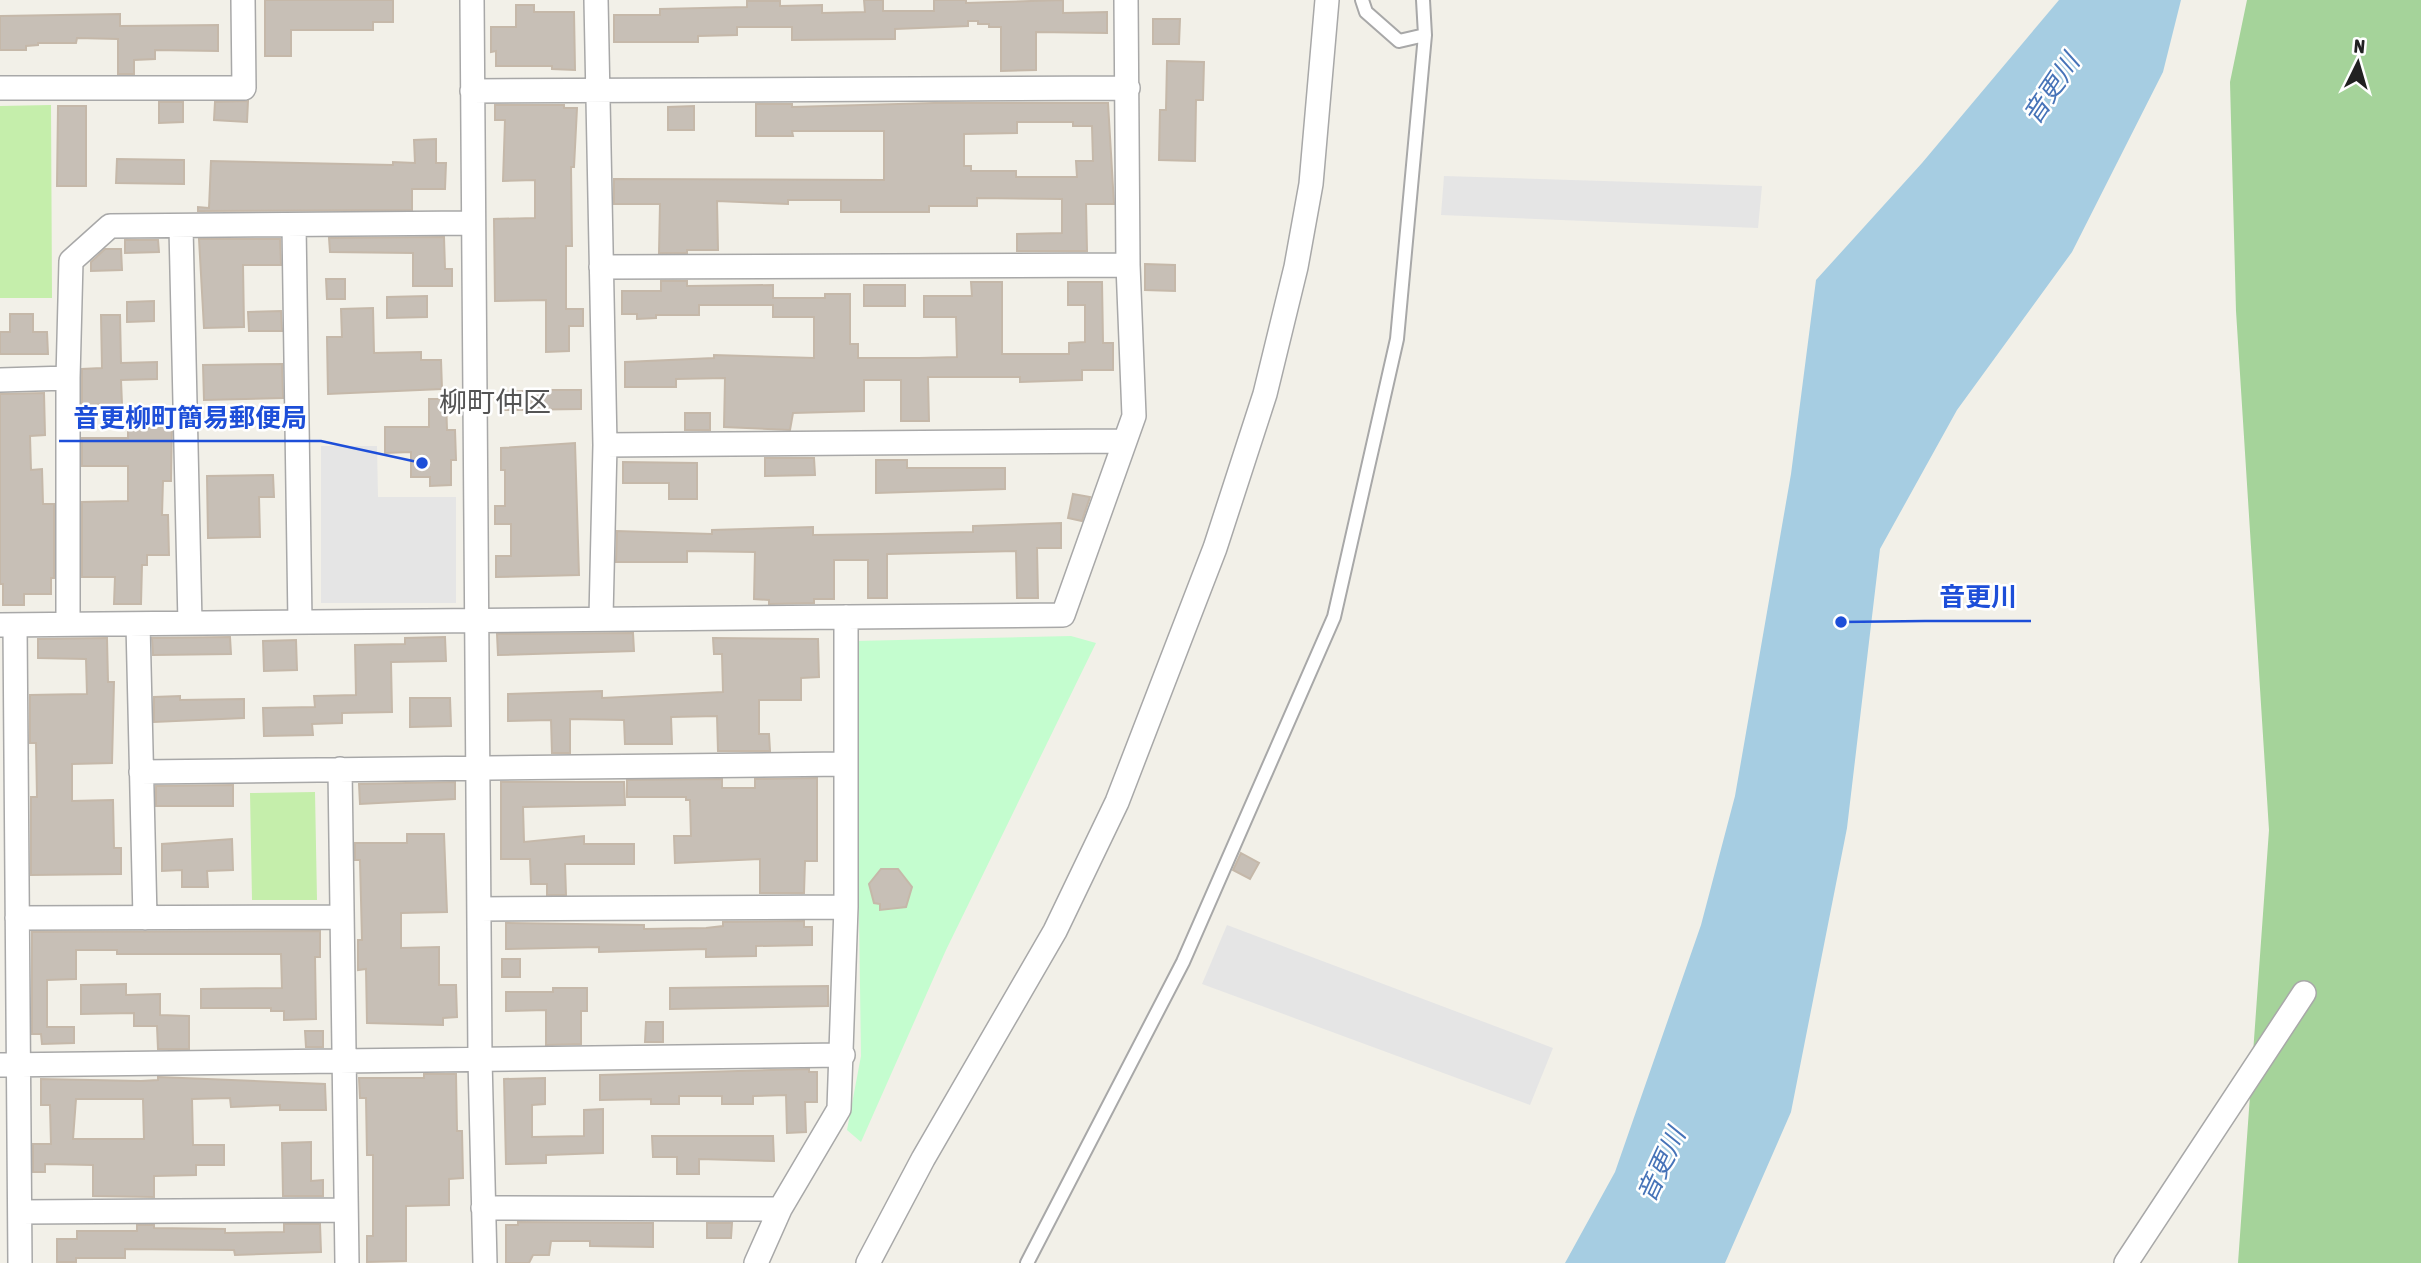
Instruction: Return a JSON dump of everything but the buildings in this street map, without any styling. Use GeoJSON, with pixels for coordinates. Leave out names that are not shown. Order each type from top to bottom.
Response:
{"type":"FeatureCollection","features":[{"type":"Feature","properties":{"kind":"street"},"geometry":{"type":"LineString","coordinates":[[0,88],[244,88],[243,0]]}},
{"type":"Feature","properties":{"kind":"street"},"geometry":{"type":"LineString","coordinates":[[472,0],[477,768],[485,1263]]}},
{"type":"Feature","properties":{"kind":"street"},"geometry":{"type":"LineString","coordinates":[[596,0],[605,445],[601,617]]}},
{"type":"Feature","properties":{"kind":"street"},"geometry":{"type":"LineString","coordinates":[[20,1263],[20,1212],[9,1064],[17,918],[8,625],[478,621],[601,617],[1063,615],[1134,416],[1128,265],[1126,0]]}},
{"type":"Feature","properties":{"kind":"street"},"geometry":{"type":"LineString","coordinates":[[868,1263],[923,1159],[1055,931],[1116,802],[1215,548],[1265,394],[1296,267],[1311,184],[1327,0]]}},
{"type":"Feature","properties":{"kind":"street"},"geometry":{"type":"LineString","coordinates":[[472,91],[1128,88]]}},
{"type":"Feature","properties":{"kind":"street"},"geometry":{"type":"LineString","coordinates":[[68,624],[71,261],[110,226],[472,223]]}},
{"type":"Feature","properties":{"kind":"street"},"geometry":{"type":"LineString","coordinates":[[294,225],[300,622]]}},
{"type":"Feature","properties":{"kind":"street"},"geometry":{"type":"LineString","coordinates":[[181,227],[190,623]]}},
{"type":"Feature","properties":{"kind":"street"},"geometry":{"type":"LineString","coordinates":[[601,267],[1128,265]]}},
{"type":"Feature","properties":{"kind":"street"},"geometry":{"type":"LineString","coordinates":[[0,380],[68,378]]}},
{"type":"Feature","properties":{"kind":"street"},"geometry":{"type":"LineString","coordinates":[[605,445],[1124,441]]}},
{"type":"Feature","properties":{"kind":"street"},"geometry":{"type":"LineString","coordinates":[[756,1263],[780,1209],[839,1109],[843,1055],[846,907],[846,617]]}},
{"type":"Feature","properties":{"kind":"street"},"geometry":{"type":"LineString","coordinates":[[138,624],[145,918]]}},
{"type":"Feature","properties":{"kind":"street"},"geometry":{"type":"LineString","coordinates":[[141,772],[844,764]]}},
{"type":"Feature","properties":{"kind":"street"},"geometry":{"type":"LineString","coordinates":[[340,769],[347,1263]]}},
{"type":"Feature","properties":{"kind":"street"},"geometry":{"type":"LineString","coordinates":[[480,909],[846,907]]}},
{"type":"Feature","properties":{"kind":"street"},"geometry":{"type":"LineString","coordinates":[[17,918],[342,917]]}},
{"type":"Feature","properties":{"kind":"street"},"geometry":{"type":"LineString","coordinates":[[2126,1263],[2304,993]]}},
{"type":"Feature","properties":{"kind":"street"},"geometry":{"type":"LineString","coordinates":[[9,1064],[843,1055]]}},
{"type":"Feature","properties":{"kind":"street"},"geometry":{"type":"LineString","coordinates":[[484,1208],[780,1209]]}},
{"type":"Feature","properties":{"kind":"street"},"geometry":{"type":"LineString","coordinates":[[20,1212],[346,1210]]}},
{"type":"Feature","properties":{"kind":"lane"},"geometry":{"type":"LineString","coordinates":[[1362,0],[1366,12],[1399,41],[1425,35]]}},
{"type":"Feature","properties":{"kind":"lane"},"geometry":{"type":"LineString","coordinates":[[1027,1263],[1183,962],[1334,617],[1397,340],[1425,35],[1423,0]]}},
{"type":"Feature","properties":{"kind":"green space"},"geometry":{"type":"Polygon","coordinates":[[[2247,0],[2421,0],[2421,1263],[2238,1263],[2269,830],[2236,311],[2230,82],[2247,0]]]}},
{"type":"Feature","properties":{"kind":"green space"},"geometry":{"type":"Polygon","coordinates":[[[51,105],[52,298],[0,298],[0,106],[51,105]]]}},
{"type":"Feature","properties":{"kind":"green space"},"geometry":{"type":"Polygon","coordinates":[[[1071,636],[1096,643],[946,950],[861,1142],[847,1130],[861,1056],[855,641],[1071,636]]]}},
{"type":"Feature","properties":{"kind":"green space"},"geometry":{"type":"Polygon","coordinates":[[[315,792],[317,900],[252,900],[250,793],[315,792]]]}},
{"type":"Feature","properties":{"kind":"shaded area"},"geometry":{"type":"Polygon","coordinates":[[[1444,176],[1762,186],[1758,228],[1441,215],[1444,176]]]}},
{"type":"Feature","properties":{"kind":"shaded area"},"geometry":{"type":"Polygon","coordinates":[[[321,446],[377,446],[378,497],[456,497],[456,603],[321,603],[321,446]]]}},
{"type":"Feature","properties":{"kind":"shaded area"},"geometry":{"type":"Polygon","coordinates":[[[1227,925],[1553,1048],[1530,1105],[1202,984],[1227,925]]]}},
{"type":"Feature","properties":{"kind":"water"},"geometry":{"type":"Polygon","coordinates":[[[2059,0],[2181,0],[2163,72],[2072,252],[1957,410],[1880,549],[1847,828],[1791,1112],[1725,1263],[1565,1263],[1615,1172],[1701,925],[1735,796],[1791,474],[1816,280],[1922,163],[2059,0]]]}},
{"type":"Feature","properties":{"kind":"place","name":"音更柳町簡易郵便局"},"geometry":{"type":"Point","coordinates":[422,463]}},
{"type":"Feature","properties":{"kind":"place","name":"音更川"},"geometry":{"type":"Point","coordinates":[1841,622]}},
{"type":"Feature","properties":{"kind":"district","name":"柳町仲区"},"geometry":{"type":"Point","coordinates":[495,402]}}]}
